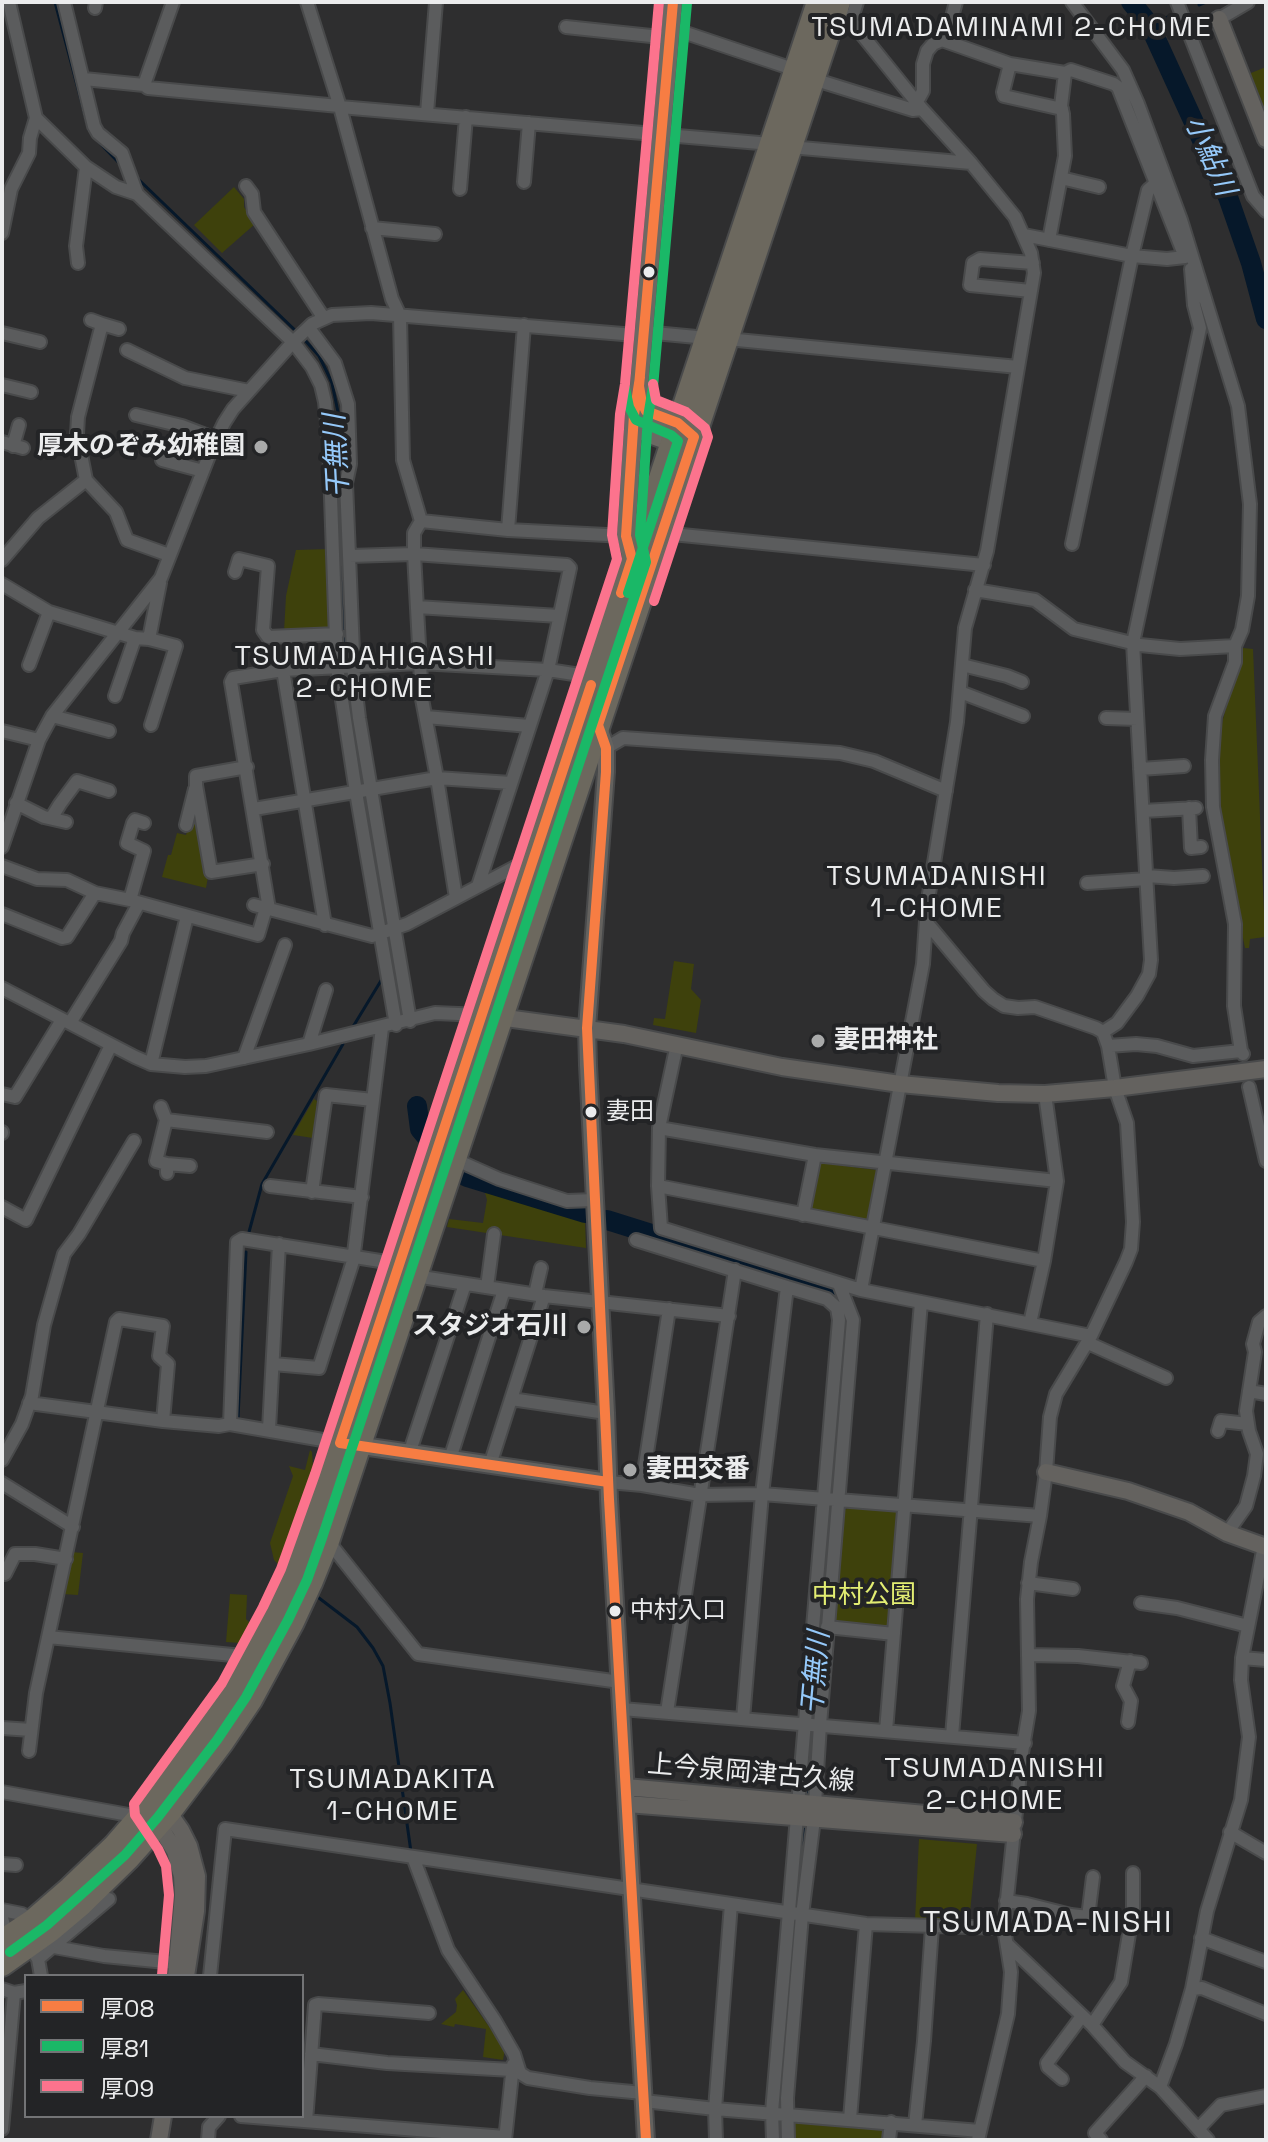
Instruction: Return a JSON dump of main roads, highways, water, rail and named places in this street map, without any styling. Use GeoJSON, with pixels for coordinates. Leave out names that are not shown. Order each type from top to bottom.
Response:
{"type":"FeatureCollection","features":[{"type":"Feature","properties":{"kind":"highway"},"geometry":{"type":"LineString","coordinates":[[407,1270],[454,1159],[531,864],[632,559],[717,338],[804,74],[840,7]]}},
{"type":"Feature","properties":{"kind":"highway"},"geometry":{"type":"LineString","coordinates":[[2,1965],[34,1953],[128,1859],[234,1690],[294,1574],[350,1444],[491,1016],[598,725],[662,533],[682,434]]}},
{"type":"Feature","properties":{"kind":"highway"},"geometry":{"type":"LineString","coordinates":[[2,1941],[32,1921],[103,1856],[154,1816],[222,1743],[251,1700],[293,1622],[328,1541],[350,1444]]}},
{"type":"Feature","properties":{"kind":"main road"},"geometry":{"type":"LineString","coordinates":[[632,559],[626,536],[634,415],[673,2]]}},
{"type":"Feature","properties":{"kind":"main road"},"geometry":{"type":"LineString","coordinates":[[639,386],[646,411],[682,434]]}},
{"type":"Feature","properties":{"kind":"main road"},"geometry":{"type":"LineString","coordinates":[[634,415],[640,428],[647,433],[682,434]]}},
{"type":"Feature","properties":{"kind":"waterway","name":"干無川"},"geometry":{"type":"LineString","coordinates":[[55,2],[89,130]]}},
{"type":"Feature","properties":{"kind":"waterway","name":"小鮎川"},"geometry":{"type":"LineString","coordinates":[[1131,2],[1149,24],[1228,197],[1266,319]]}},
{"type":"Feature","properties":{"kind":"waterway"},"geometry":{"type":"LineString","coordinates":[[1199,5],[1206,2]]}},
{"type":"Feature","properties":{"kind":"waterway"},"geometry":{"type":"LineString","coordinates":[[1149,24],[1176,14]]}},
{"type":"Feature","properties":{"kind":"waterway","name":"干無川"},"geometry":{"type":"LineString","coordinates":[[93,136],[121,165]]}},
{"type":"Feature","properties":{"kind":"waterway","name":"干無川"},"geometry":{"type":"LineString","coordinates":[[136,177],[298,333]]}},
{"type":"Feature","properties":{"kind":"waterway","name":"干無川"},"geometry":{"type":"LineString","coordinates":[[303,338],[319,356],[326,370],[338,412],[345,661]]}},
{"type":"Feature","properties":{"kind":"waterway","name":"干無川"},"geometry":{"type":"LineString","coordinates":[[345,669],[363,788]]}},
{"type":"Feature","properties":{"kind":"waterway","name":"干無川"},"geometry":{"type":"LineString","coordinates":[[364,795],[388,925]]}},
{"type":"Feature","properties":{"kind":"waterway"},"geometry":{"type":"LineString","coordinates":[[351,1030],[382,979]]}},
{"type":"Feature","properties":{"kind":"waterway"},"geometry":{"type":"LineString","coordinates":[[249,1232],[262,1184],[343,1044]]}},
{"type":"Feature","properties":{"kind":"waterway","name":"干無川"},"geometry":{"type":"LineString","coordinates":[[417,1106],[420,1129],[425,1135]]}},
{"type":"Feature","properties":{"kind":"waterway","name":"干無川"},"geometry":{"type":"LineString","coordinates":[[467,1177],[585,1213]]}},
{"type":"Feature","properties":{"kind":"waterway","name":"干無川"},"geometry":{"type":"LineString","coordinates":[[607,1220],[827,1289]]}},
{"type":"Feature","properties":{"kind":"waterway"},"geometry":{"type":"LineString","coordinates":[[238,1418],[246,1252]]}},
{"type":"Feature","properties":{"kind":"waterway","name":"干無川"},"geometry":{"type":"LineString","coordinates":[[832,1487],[842,1392]]}},
{"type":"Feature","properties":{"kind":"waterway","name":"干無川"},"geometry":{"type":"LineString","coordinates":[[808,1786],[830,1512]]}},
{"type":"Feature","properties":{"kind":"waterway"},"geometry":{"type":"LineString","coordinates":[[319,1598],[357,1627],[383,1666],[411,1852]]}},
{"type":"Feature","properties":{"kind":"waterway","name":"干無川"},"geometry":{"type":"LineString","coordinates":[[799,1899],[805,1834]]}},
{"type":"Feature","properties":{"kind":"waterway"},"geometry":{"type":"LineString","coordinates":[[780,2125],[781,2140]]}},
{"type":"Feature","properties":{"kind":"place","name":"厚木のぞみ幼稚園"},"geometry":{"type":"Point","coordinates":[261,447]}},
{"type":"Feature","properties":{"kind":"place","name":"妻田神社"},"geometry":{"type":"Point","coordinates":[818,1041]}},
{"type":"Feature","properties":{"kind":"place","name":"妻田"},"geometry":{"type":"Point","coordinates":[591,1112]}},
{"type":"Feature","properties":{"kind":"place","name":"スタジオ石川"},"geometry":{"type":"Point","coordinates":[584,1327]}},
{"type":"Feature","properties":{"kind":"place","name":"妻田交番"},"geometry":{"type":"Point","coordinates":[630,1470]}},
{"type":"Feature","properties":{"kind":"place","name":"中村入口"},"geometry":{"type":"Point","coordinates":[615,1611]}},
{"type":"Feature","properties":{"kind":"district","name":"TSUMADAMINAMI 2-CHOME"},"geometry":{"type":"Point","coordinates":[1012,28]}},
{"type":"Feature","properties":{"kind":"district","name":"TSUMADAHIGASHI 2-CHOME"},"geometry":{"type":"Point","coordinates":[365,673]}},
{"type":"Feature","properties":{"kind":"district","name":"TSUMADANISHI 1-CHOME"},"geometry":{"type":"Point","coordinates":[937,893]}},
{"type":"Feature","properties":{"kind":"district","name":"TSUMADANISHI 2-CHOME"},"geometry":{"type":"Point","coordinates":[995,1785]}},
{"type":"Feature","properties":{"kind":"district","name":"TSUMADAKITA 1-CHOME"},"geometry":{"type":"Point","coordinates":[393,1796]}},
{"type":"Feature","properties":{"kind":"district","name":"TSUMADA-NISHI"},"geometry":{"type":"Point","coordinates":[1048,1924]}},
{"type":"Feature","properties":{"kind":"park label","name":"中村公園"},"geometry":{"type":"Point","coordinates":[864,1596]}}]}
